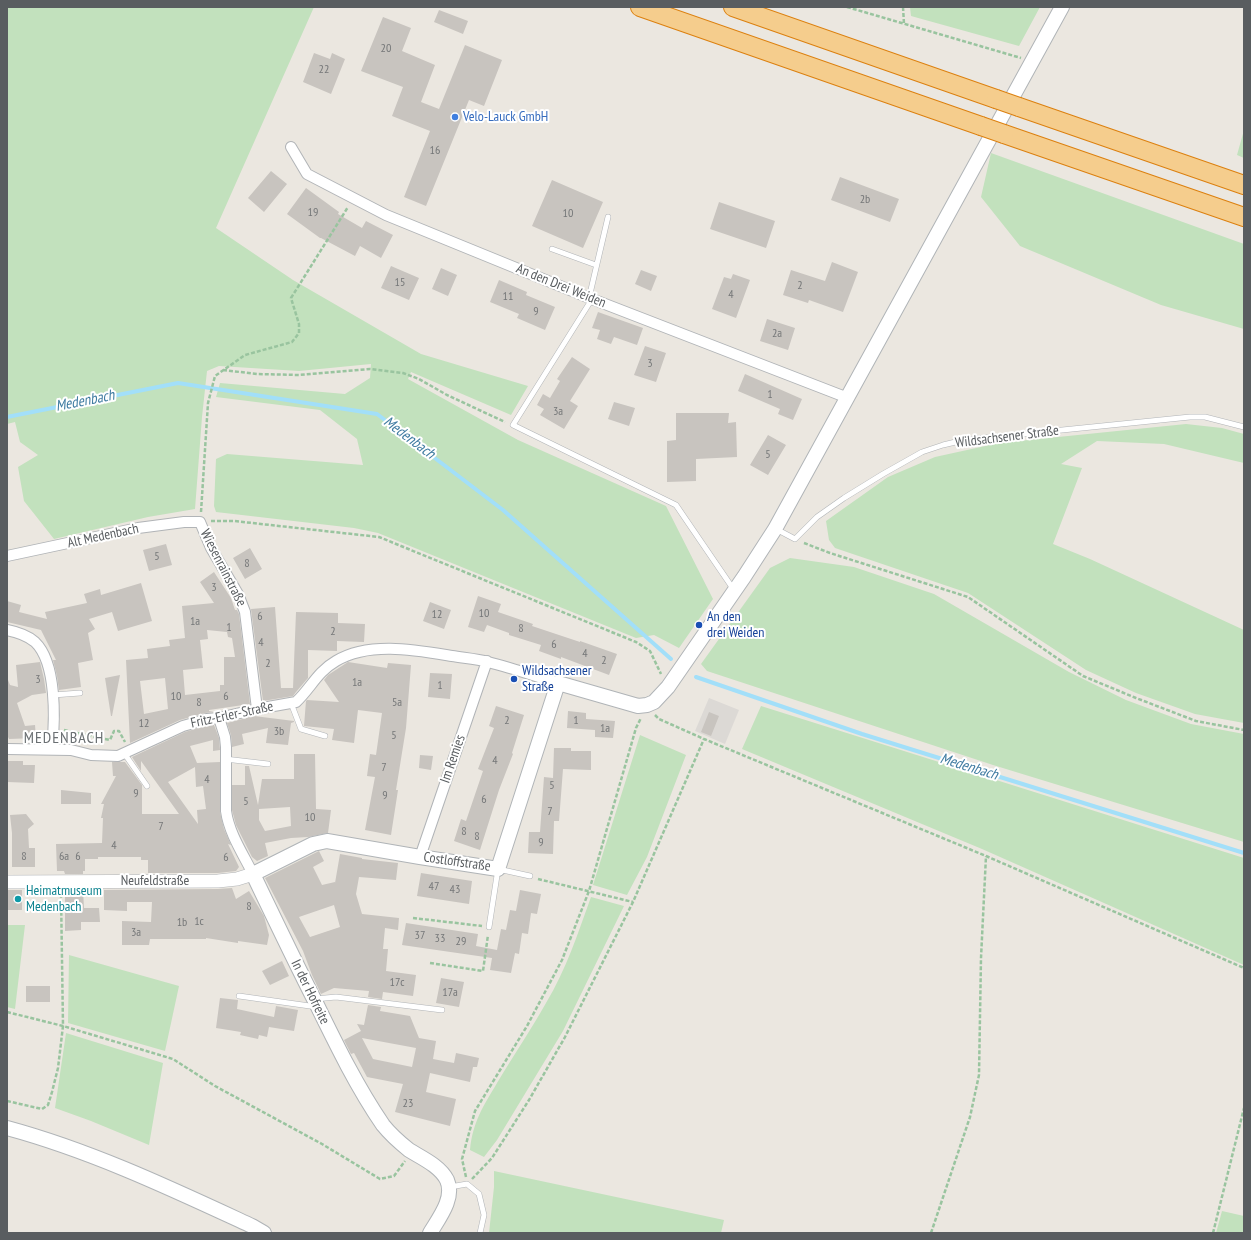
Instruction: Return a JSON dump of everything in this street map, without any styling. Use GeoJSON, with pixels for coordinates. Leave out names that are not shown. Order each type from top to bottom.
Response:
{"type":"FeatureCollection","features":[{"type":"Feature","properties":{"kind":"highway"},"geometry":{"type":"LineString","coordinates":[[640,7],[1244,217]]}},
{"type":"Feature","properties":{"kind":"highway"},"geometry":{"type":"LineString","coordinates":[[733,7],[1244,185]]}},
{"type":"Feature","properties":{"kind":"main road"},"geometry":{"type":"LineString","coordinates":[[558,683],[638,706],[647,705],[659,698],[668,687],[775,529],[1062,7]]}},
{"type":"Feature","properties":{"kind":"main road","name":"Costloffstraße"},"geometry":{"type":"LineString","coordinates":[[253,874],[313,844],[326,841],[498,869],[558,683]]}},
{"type":"Feature","properties":{"kind":"main road","name":"In der Hofreite"},"geometry":{"type":"LineString","coordinates":[[253,874],[337,1047],[368,1100],[394,1138],[441,1172],[447,1180],[448,1187]]}},
{"type":"Feature","properties":{"kind":"main road"},"geometry":{"type":"LineString","coordinates":[[7,1128],[44,1138],[105,1160],[151,1179],[264,1233]]}},
{"type":"Feature","properties":{"kind":"main road"},"geometry":{"type":"LineString","coordinates":[[430,1233],[446,1204],[449,1196],[448,1187]]}},
{"type":"Feature","properties":{"kind":"street","name":"An den Drei Weiden"},"geometry":{"type":"LineString","coordinates":[[291,147],[307,174],[393,218],[590,299],[848,398]]}},
{"type":"Feature","properties":{"kind":"street","name":"Alt Medenbach"},"geometry":{"type":"LineString","coordinates":[[7,556],[138,528],[184,522],[200,522]]}},
{"type":"Feature","properties":{"kind":"street","name":"Wiesenrainstraße"},"geometry":{"type":"LineString","coordinates":[[200,522],[211,548],[238,594],[245,612],[256,709]]}},
{"type":"Feature","properties":{"kind":"street"},"geometry":{"type":"LineString","coordinates":[[7,630],[27,636],[40,648],[48,665],[53,695],[54,728],[52,749]]}},
{"type":"Feature","properties":{"kind":"street","name":"Fritz-Erler-Straße"},"geometry":{"type":"LineString","coordinates":[[7,748],[71,750],[91,755],[118,756],[183,726],[207,719],[219,718],[256,709],[291,703],[299,699],[327,666],[354,652],[372,649],[416,650],[487,661]]}},
{"type":"Feature","properties":{"kind":"street"},"geometry":{"type":"LineString","coordinates":[[487,661],[558,683]]}},
{"type":"Feature","properties":{"kind":"street","name":"Im Remies"},"geometry":{"type":"LineString","coordinates":[[420,857],[487,661]]}},
{"type":"Feature","properties":{"kind":"street","name":"In der Hofreite"},"geometry":{"type":"LineString","coordinates":[[219,718],[225,737],[227,819],[253,874]]}},
{"type":"Feature","properties":{"kind":"street","name":"Neufeldstraße"},"geometry":{"type":"LineString","coordinates":[[7,882],[218,881],[237,879],[253,874]]}},
{"type":"Feature","properties":{"kind":"lane"},"geometry":{"type":"LineString","coordinates":[[608,216],[590,299],[513,425],[676,506],[734,591]]}},
{"type":"Feature","properties":{"kind":"lane"},"geometry":{"type":"LineString","coordinates":[[552,249],[596,266]]}},
{"type":"Feature","properties":{"kind":"lane","name":"Wildsachsener Straße"},"geometry":{"type":"LineString","coordinates":[[794,539],[817,517],[863,486],[922,452],[943,445],[964,440],[1190,417],[1205,417],[1244,427]]}},
{"type":"Feature","properties":{"kind":"lane"},"geometry":{"type":"LineString","coordinates":[[775,529],[794,539]]}},
{"type":"Feature","properties":{"kind":"lane"},"geometry":{"type":"LineString","coordinates":[[53,695],[80,693]]}},
{"type":"Feature","properties":{"kind":"lane"},"geometry":{"type":"LineString","coordinates":[[291,703],[301,729],[325,736]]}},
{"type":"Feature","properties":{"kind":"lane"},"geometry":{"type":"LineString","coordinates":[[127,752],[148,786]]}},
{"type":"Feature","properties":{"kind":"lane"},"geometry":{"type":"LineString","coordinates":[[225,759],[268,764]]}},
{"type":"Feature","properties":{"kind":"lane"},"geometry":{"type":"LineString","coordinates":[[489,927],[498,869],[530,876]]}},
{"type":"Feature","properties":{"kind":"lane"},"geometry":{"type":"LineString","coordinates":[[239,996],[316,1003],[336,997],[442,1010]]}},
{"type":"Feature","properties":{"kind":"lane"},"geometry":{"type":"LineString","coordinates":[[448,1187],[467,1184],[479,1194],[484,1215],[480,1233]]}},
{"type":"Feature","properties":{"kind":"path"},"geometry":{"type":"LineString","coordinates":[[846,7],[1032,62]]}},
{"type":"Feature","properties":{"kind":"path"},"geometry":{"type":"LineString","coordinates":[[903,7],[904,24]]}},
{"type":"Feature","properties":{"kind":"path"},"geometry":{"type":"LineString","coordinates":[[354,198],[291,298],[299,324],[299,333],[292,342],[245,356],[215,376],[208,403],[200,522],[234,521],[379,537],[636,642],[650,651],[668,687]]}},
{"type":"Feature","properties":{"kind":"path"},"geometry":{"type":"LineString","coordinates":[[223,370],[257,374],[299,375],[370,369],[403,373],[419,379],[447,395],[513,425]]}},
{"type":"Feature","properties":{"kind":"path"},"geometry":{"type":"LineString","coordinates":[[794,539],[830,554],[968,596],[1083,676],[1196,721],[1244,730]]}},
{"type":"Feature","properties":{"kind":"path"},"geometry":{"type":"LineString","coordinates":[[467,1184],[462,1159],[475,1112],[527,1026],[562,960],[589,891],[636,728],[647,705],[659,719],[704,739],[986,856],[1244,968]]}},
{"type":"Feature","properties":{"kind":"path"},"geometry":{"type":"LineString","coordinates":[[77,733],[110,740],[114,731],[119,731],[127,752]]}},
{"type":"Feature","properties":{"kind":"path"},"geometry":{"type":"LineString","coordinates":[[467,1184],[492,1158],[529,1100],[565,1037],[633,902],[704,739]]}},
{"type":"Feature","properties":{"kind":"path"},"geometry":{"type":"LineString","coordinates":[[931,1233],[970,1117],[979,1074],[981,958],[986,856]]}},
{"type":"Feature","properties":{"kind":"path"},"geometry":{"type":"LineString","coordinates":[[530,876],[633,902]]}},
{"type":"Feature","properties":{"kind":"path"},"geometry":{"type":"LineString","coordinates":[[7,1101],[42,1109],[48,1106],[58,1068],[63,1026],[61,881]]}},
{"type":"Feature","properties":{"kind":"path"},"geometry":{"type":"LineString","coordinates":[[413,918],[489,927],[483,971],[430,963]]}},
{"type":"Feature","properties":{"kind":"path"},"geometry":{"type":"LineString","coordinates":[[7,1012],[63,1026],[173,1059],[215,1086],[322,1144],[380,1179],[394,1176],[401,1167],[410,1150]]}},
{"type":"Feature","properties":{"kind":"path"},"geometry":{"type":"LineString","coordinates":[[1213,1233],[1244,1108]]}},
{"type":"Feature","properties":{"kind":"shaded area"},"geometry":{"type":"Polygon","coordinates":[[[709,698],[739,710],[725,744],[695,731],[709,698]]]}},
{"type":"Feature","properties":{"kind":"green space"},"geometry":{"type":"Polygon","coordinates":[[[7,7],[314,7],[216,228],[293,280],[421,354],[528,386],[511,415],[411,372],[408,379],[518,440],[666,506],[713,599],[679,648],[654,635],[636,638],[378,533],[354,528],[216,512],[214,506],[216,459],[227,454],[363,465],[357,439],[320,410],[216,397],[220,383],[345,394],[370,378],[371,364],[299,371],[219,366],[207,371],[195,509],[148,517],[54,539],[24,501],[18,467],[38,455],[20,442],[15,422],[7,424],[7,7]]]}},
{"type":"Feature","properties":{"kind":"green space"},"geometry":{"type":"Polygon","coordinates":[[[910,7],[1040,7],[1019,46],[911,16],[910,7]]]}},
{"type":"Feature","properties":{"kind":"green space"},"geometry":{"type":"Polygon","coordinates":[[[1244,130],[1244,158],[1237,155],[1244,130]]]}},
{"type":"Feature","properties":{"kind":"green space"},"geometry":{"type":"Polygon","coordinates":[[[991,153],[1244,244],[1244,329],[1161,305],[1020,246],[981,197],[991,153]]]}},
{"type":"Feature","properties":{"kind":"green space"},"geometry":{"type":"Polygon","coordinates":[[[1186,424],[1222,428],[1244,434],[1244,463],[1164,444],[1097,441],[1061,464],[1082,468],[1053,544],[1090,559],[1244,630],[1244,723],[1195,714],[1136,693],[1086,670],[968,593],[835,548],[829,540],[826,521],[888,477],[935,457],[999,443],[1186,424]]]}},
{"type":"Feature","properties":{"kind":"green space"},"geometry":{"type":"Polygon","coordinates":[[[790,558],[854,567],[934,594],[1069,672],[1126,700],[1191,724],[1244,734],[1244,842],[993,765],[707,671],[701,664],[770,568],[790,558]]]}},
{"type":"Feature","properties":{"kind":"green space"},"geometry":{"type":"Polygon","coordinates":[[[761,706],[1244,858],[1244,965],[982,849],[742,749],[761,706]]]}},
{"type":"Feature","properties":{"kind":"green space"},"geometry":{"type":"Polygon","coordinates":[[[640,735],[686,755],[647,857],[627,895],[593,885],[640,735]]]}},
{"type":"Feature","properties":{"kind":"green space"},"geometry":{"type":"Polygon","coordinates":[[[591,897],[624,906],[563,1031],[497,1140],[484,1157],[470,1150],[476,1122],[487,1100],[560,978],[591,897]]]}},
{"type":"Feature","properties":{"kind":"green space"},"geometry":{"type":"Polygon","coordinates":[[[7,925],[25,925],[15,1009],[7,1007],[7,925]]]}},
{"type":"Feature","properties":{"kind":"green space"},"geometry":{"type":"Polygon","coordinates":[[[69,955],[179,986],[165,1051],[68,1023],[69,955]]]}},
{"type":"Feature","properties":{"kind":"green space"},"geometry":{"type":"Polygon","coordinates":[[[66,1033],[163,1063],[149,1145],[55,1108],[66,1033]]]}},
{"type":"Feature","properties":{"kind":"green space"},"geometry":{"type":"Polygon","coordinates":[[[494,1171],[724,1220],[721,1233],[489,1233],[494,1187],[494,1171]]]}},
{"type":"Feature","properties":{"kind":"green space"},"geometry":{"type":"Polygon","coordinates":[[[1222,1211],[1244,1216],[1244,1233],[1216,1233],[1222,1211]]]}},
{"type":"Feature","properties":{"kind":"building"},"geometry":{"type":"Polygon","coordinates":[[[439,10],[468,21],[463,34],[434,22],[439,10]]]}},
{"type":"Feature","properties":{"kind":"building"},"geometry":{"type":"Polygon","coordinates":[[[383,17],[411,28],[402,51],[435,65],[421,102],[439,109],[465,45],[502,60],[484,106],[469,100],[426,206],[404,197],[430,131],[392,116],[403,87],[361,71],[383,17]]]}},
{"type":"Feature","properties":{"kind":"building"},"geometry":{"type":"Polygon","coordinates":[[[314,53],[330,59],[332,53],[345,59],[331,94],[303,82],[314,53]]]}},
{"type":"Feature","properties":{"kind":"building"},"geometry":{"type":"Polygon","coordinates":[[[271,171],[287,184],[264,212],[248,198],[271,171]]]}},
{"type":"Feature","properties":{"kind":"building"},"geometry":{"type":"Polygon","coordinates":[[[840,177],[899,199],[890,222],[831,200],[840,177]]]}},
{"type":"Feature","properties":{"kind":"building"},"geometry":{"type":"Polygon","coordinates":[[[552,180],[603,202],[583,248],[532,226],[552,180]]]}},
{"type":"Feature","properties":{"kind":"building"},"geometry":{"type":"Polygon","coordinates":[[[306,188],[339,212],[338,214],[362,228],[366,221],[393,235],[381,258],[360,246],[355,256],[320,238],[287,214],[306,188]]]}},
{"type":"Feature","properties":{"kind":"building"},"geometry":{"type":"Polygon","coordinates":[[[719,202],[775,221],[766,248],[710,229],[719,202]]]}},
{"type":"Feature","properties":{"kind":"building"},"geometry":{"type":"Polygon","coordinates":[[[832,262],[858,272],[843,312],[809,300],[808,303],[783,295],[791,270],[825,281],[832,262]]]}},
{"type":"Feature","properties":{"kind":"building"},"geometry":{"type":"Polygon","coordinates":[[[391,266],[419,278],[409,300],[381,288],[391,266]]]}},
{"type":"Feature","properties":{"kind":"building"},"geometry":{"type":"Polygon","coordinates":[[[441,268],[457,275],[448,296],[432,289],[441,268]]]}},
{"type":"Feature","properties":{"kind":"building"},"geometry":{"type":"Polygon","coordinates":[[[641,270],[657,276],[651,291],[635,284],[641,270]]]}},
{"type":"Feature","properties":{"kind":"building"},"geometry":{"type":"Polygon","coordinates":[[[733,274],[750,280],[736,318],[712,309],[724,277],[731,279],[733,274]]]}},
{"type":"Feature","properties":{"kind":"building"},"geometry":{"type":"Polygon","coordinates":[[[499,280],[527,292],[526,295],[555,307],[545,330],[517,318],[519,314],[490,302],[499,280]]]}},
{"type":"Feature","properties":{"kind":"building"},"geometry":{"type":"Polygon","coordinates":[[[598,312],[643,328],[637,345],[614,337],[611,344],[597,339],[600,330],[592,328],[598,312]]]}},
{"type":"Feature","properties":{"kind":"building"},"geometry":{"type":"Polygon","coordinates":[[[767,319],[795,328],[788,350],[760,341],[767,319]]]}},
{"type":"Feature","properties":{"kind":"building"},"geometry":{"type":"Polygon","coordinates":[[[645,346],[666,353],[656,382],[634,375],[645,346]]]}},
{"type":"Feature","properties":{"kind":"building"},"geometry":{"type":"Polygon","coordinates":[[[572,357],[590,369],[570,401],[578,406],[564,429],[540,415],[544,409],[537,405],[543,394],[550,398],[560,381],[557,379],[572,357]]]}},
{"type":"Feature","properties":{"kind":"building"},"geometry":{"type":"Polygon","coordinates":[[[745,374],[802,399],[793,420],[778,414],[780,409],[738,391],[745,374]]]}},
{"type":"Feature","properties":{"kind":"building"},"geometry":{"type":"Polygon","coordinates":[[[614,402],[635,408],[629,426],[608,419],[614,402]]]}},
{"type":"Feature","properties":{"kind":"building"},"geometry":{"type":"Polygon","coordinates":[[[676,413],[729,413],[728,423],[736,422],[737,457],[696,459],[696,481],[667,482],[667,441],[676,440],[676,413]]]}},
{"type":"Feature","properties":{"kind":"building"},"geometry":{"type":"Polygon","coordinates":[[[768,435],[786,445],[768,475],[750,465],[768,435]]]}},
{"type":"Feature","properties":{"kind":"building"},"geometry":{"type":"Polygon","coordinates":[[[166,544],[172,565],[149,571],[143,550],[166,544]]]}},
{"type":"Feature","properties":{"kind":"building"},"geometry":{"type":"Polygon","coordinates":[[[250,548],[262,569],[245,579],[233,558],[250,548]]]}},
{"type":"Feature","properties":{"kind":"building"},"geometry":{"type":"Polygon","coordinates":[[[214,572],[231,598],[235,610],[237,610],[239,614],[250,704],[209,710],[214,712],[180,720],[130,743],[126,660],[148,658],[147,649],[170,646],[169,640],[185,638],[182,606],[214,603],[200,582],[214,572]],[[207,630],[208,639],[200,640],[203,668],[183,670],[185,695],[220,691],[220,685],[224,685],[224,657],[235,657],[232,638],[228,637],[227,632],[207,630]],[[165,678],[140,681],[144,714],[168,709],[165,678]]]}},
{"type":"Feature","properties":{"kind":"building"},"geometry":{"type":"Polygon","coordinates":[[[141,583],[152,621],[118,631],[112,612],[89,619],[95,629],[88,633],[93,660],[78,663],[81,687],[59,690],[53,660],[56,660],[41,630],[7,622],[7,601],[21,605],[19,612],[47,619],[45,612],[87,603],[84,594],[100,589],[101,595],[141,583]]]}},
{"type":"Feature","properties":{"kind":"building"},"geometry":{"type":"Polygon","coordinates":[[[478,596],[501,604],[498,612],[533,624],[532,626],[617,654],[609,675],[561,657],[561,659],[539,651],[541,645],[509,635],[509,633],[487,625],[484,632],[468,627],[478,596]]]}},
{"type":"Feature","properties":{"kind":"building"},"geometry":{"type":"Polygon","coordinates":[[[430,602],[451,610],[444,629],[423,621],[430,602]]]}},
{"type":"Feature","properties":{"kind":"building"},"geometry":{"type":"Polygon","coordinates":[[[275,607],[281,688],[293,688],[296,612],[338,613],[338,623],[365,624],[364,642],[337,641],[337,651],[308,650],[308,678],[293,696],[263,701],[251,609],[275,607]]]}},
{"type":"Feature","properties":{"kind":"building"},"geometry":{"type":"Polygon","coordinates":[[[40,662],[46,693],[32,695],[17,703],[25,726],[35,725],[36,738],[9,739],[7,735],[7,680],[10,685],[18,687],[16,665],[40,662]]]}},
{"type":"Feature","properties":{"kind":"building"},"geometry":{"type":"Polygon","coordinates":[[[348,662],[387,668],[388,663],[411,665],[406,728],[396,790],[398,790],[391,835],[365,830],[375,777],[367,776],[370,754],[376,755],[382,713],[358,710],[354,743],[332,740],[334,729],[304,726],[307,700],[339,702],[324,680],[328,675],[348,662]]]}},
{"type":"Feature","properties":{"kind":"building"},"geometry":{"type":"Polygon","coordinates":[[[430,673],[452,674],[450,699],[428,697],[430,673]]]}},
{"type":"Feature","properties":{"kind":"building"},"geometry":{"type":"Polygon","coordinates":[[[120,675],[112,716],[111,716],[105,678],[120,675]]]}},
{"type":"Feature","properties":{"kind":"building"},"geometry":{"type":"Polygon","coordinates":[[[496,706],[524,715],[512,753],[513,754],[499,790],[480,850],[454,841],[461,819],[466,821],[483,771],[478,769],[494,728],[489,726],[496,706]]]}},
{"type":"Feature","properties":{"kind":"building"},"geometry":{"type":"Polygon","coordinates":[[[568,711],[586,713],[586,719],[615,721],[613,738],[595,737],[595,730],[567,728],[568,711]]]}},
{"type":"Feature","properties":{"kind":"building"},"geometry":{"type":"Polygon","coordinates":[[[709,712],[719,716],[711,736],[701,732],[709,712]]]}},
{"type":"Feature","properties":{"kind":"building"},"geometry":{"type":"Polygon","coordinates":[[[254,716],[294,721],[291,723],[288,745],[266,743],[268,728],[242,734],[244,744],[232,747],[231,735],[227,723],[254,716]]]}},
{"type":"Feature","properties":{"kind":"building"},"geometry":{"type":"Polygon","coordinates":[[[208,725],[214,725],[219,738],[220,750],[213,751],[213,740],[190,746],[197,763],[220,762],[220,812],[224,829],[231,845],[228,844],[239,867],[236,871],[218,873],[148,873],[148,860],[141,860],[141,857],[98,857],[98,859],[85,859],[85,871],[83,871],[83,874],[65,874],[64,871],[57,871],[56,844],[102,843],[103,818],[101,818],[104,804],[101,804],[116,776],[113,776],[112,762],[125,762],[142,785],[142,814],[179,814],[141,761],[141,771],[132,757],[185,732],[208,725]],[[195,767],[168,782],[198,824],[197,810],[206,809],[203,786],[196,787],[195,767]]]}},
{"type":"Feature","properties":{"kind":"building"},"geometry":{"type":"Polygon","coordinates":[[[554,748],[571,748],[571,751],[591,751],[591,770],[563,769],[559,821],[554,821],[553,854],[528,853],[529,832],[540,832],[544,777],[553,778],[554,748]]]}},
{"type":"Feature","properties":{"kind":"building"},"geometry":{"type":"Polygon","coordinates":[[[294,754],[315,754],[316,809],[331,810],[328,833],[265,843],[268,856],[257,861],[252,857],[236,825],[232,810],[232,785],[245,785],[245,766],[249,766],[258,805],[262,779],[294,779],[294,754]],[[290,807],[259,809],[259,820],[265,831],[291,826],[290,807]]]}},
{"type":"Feature","properties":{"kind":"building"},"geometry":{"type":"Polygon","coordinates":[[[420,755],[433,756],[431,770],[419,768],[420,755]]]}},
{"type":"Feature","properties":{"kind":"building"},"geometry":{"type":"Polygon","coordinates":[[[7,761],[23,761],[23,765],[35,765],[34,783],[7,782],[7,761]]]}},
{"type":"Feature","properties":{"kind":"building"},"geometry":{"type":"Polygon","coordinates":[[[61,790],[91,793],[91,804],[61,804],[61,790]]]}},
{"type":"Feature","properties":{"kind":"building"},"geometry":{"type":"Polygon","coordinates":[[[26,814],[34,824],[28,829],[29,848],[35,848],[35,867],[12,867],[12,833],[10,815],[26,814]]]}},
{"type":"Feature","properties":{"kind":"building"},"geometry":{"type":"Polygon","coordinates":[[[319,851],[324,861],[313,867],[322,885],[335,883],[340,854],[362,859],[398,863],[396,880],[359,877],[356,894],[362,914],[399,918],[398,930],[385,928],[383,949],[388,949],[386,971],[416,975],[413,996],[383,992],[382,999],[368,997],[369,991],[334,988],[321,994],[303,951],[265,878],[319,851]],[[334,905],[299,917],[310,937],[340,927],[334,905]]]}},
{"type":"Feature","properties":{"kind":"building"},"geometry":{"type":"Polygon","coordinates":[[[421,873],[472,881],[469,904],[417,896],[421,873]]]}},
{"type":"Feature","properties":{"kind":"building"},"geometry":{"type":"Polygon","coordinates":[[[232,888],[236,899],[249,891],[264,916],[269,935],[267,945],[238,941],[238,943],[206,938],[150,939],[149,945],[122,945],[122,921],[151,922],[152,902],[127,902],[127,911],[104,910],[104,890],[232,888]]]}},
{"type":"Feature","properties":{"kind":"building"},"geometry":{"type":"Polygon","coordinates":[[[7,890],[22,890],[22,910],[7,910],[7,890]]]}},
{"type":"Feature","properties":{"kind":"building"},"geometry":{"type":"Polygon","coordinates":[[[65,890],[83,890],[84,908],[99,908],[100,922],[81,922],[81,930],[65,931],[65,890]]]}},
{"type":"Feature","properties":{"kind":"building"},"geometry":{"type":"Polygon","coordinates":[[[520,890],[541,894],[537,914],[531,913],[528,934],[522,933],[519,954],[515,953],[511,973],[490,970],[492,958],[402,945],[406,923],[478,934],[476,946],[497,950],[501,929],[506,930],[510,910],[516,911],[520,890]]]}},
{"type":"Feature","properties":{"kind":"building"},"geometry":{"type":"Polygon","coordinates":[[[282,961],[289,976],[270,985],[262,971],[282,961]]]}},
{"type":"Feature","properties":{"kind":"building"},"geometry":{"type":"Polygon","coordinates":[[[441,978],[464,982],[459,1007],[436,1003],[441,978]]]}},
{"type":"Feature","properties":{"kind":"building"},"geometry":{"type":"Polygon","coordinates":[[[26,986],[50,986],[50,1002],[26,1002],[26,986]]]}},
{"type":"Feature","properties":{"kind":"building"},"geometry":{"type":"Polygon","coordinates":[[[220,998],[238,1000],[237,1009],[274,1017],[276,1006],[298,1010],[294,1031],[269,1027],[267,1037],[259,1035],[258,1039],[240,1035],[241,1032],[216,1028],[220,998]]]}},
{"type":"Feature","properties":{"kind":"building"},"geometry":{"type":"Polygon","coordinates":[[[368,1005],[381,1007],[380,1011],[410,1016],[419,1038],[436,1041],[433,1059],[454,1063],[456,1053],[479,1058],[477,1067],[473,1067],[470,1082],[430,1073],[426,1092],[456,1099],[450,1126],[395,1112],[403,1084],[367,1077],[354,1053],[351,1054],[344,1040],[361,1031],[357,1024],[364,1025],[368,1005]],[[362,1038],[373,1059],[412,1067],[416,1048],[362,1038]]]}},
{"type":"Feature","properties":{"kind":"waterway","name":"Medenbach"},"geometry":{"type":"LineString","coordinates":[[7,417],[178,383],[377,414],[503,510],[671,659]]}},
{"type":"Feature","properties":{"kind":"waterway","name":"Medenbach"},"geometry":{"type":"LineString","coordinates":[[696,677],[862,734],[1244,853]]}},
{"type":"Feature","properties":{"kind":"place","name":"Velo-Lauck GmbH"},"geometry":{"type":"Point","coordinates":[455,117]}},
{"type":"Feature","properties":{"kind":"place","name":"An den drei Weiden"},"geometry":{"type":"Point","coordinates":[699,625]}},
{"type":"Feature","properties":{"kind":"place","name":"Wildsachsener Straße"},"geometry":{"type":"Point","coordinates":[514,679]}},
{"type":"Feature","properties":{"kind":"place","name":"Heimatmuseum Medenbach"},"geometry":{"type":"Point","coordinates":[18,899]}},
{"type":"Feature","properties":{"kind":"district","name":"MEDENBACH"},"geometry":{"type":"Point","coordinates":[64,738]}}]}
